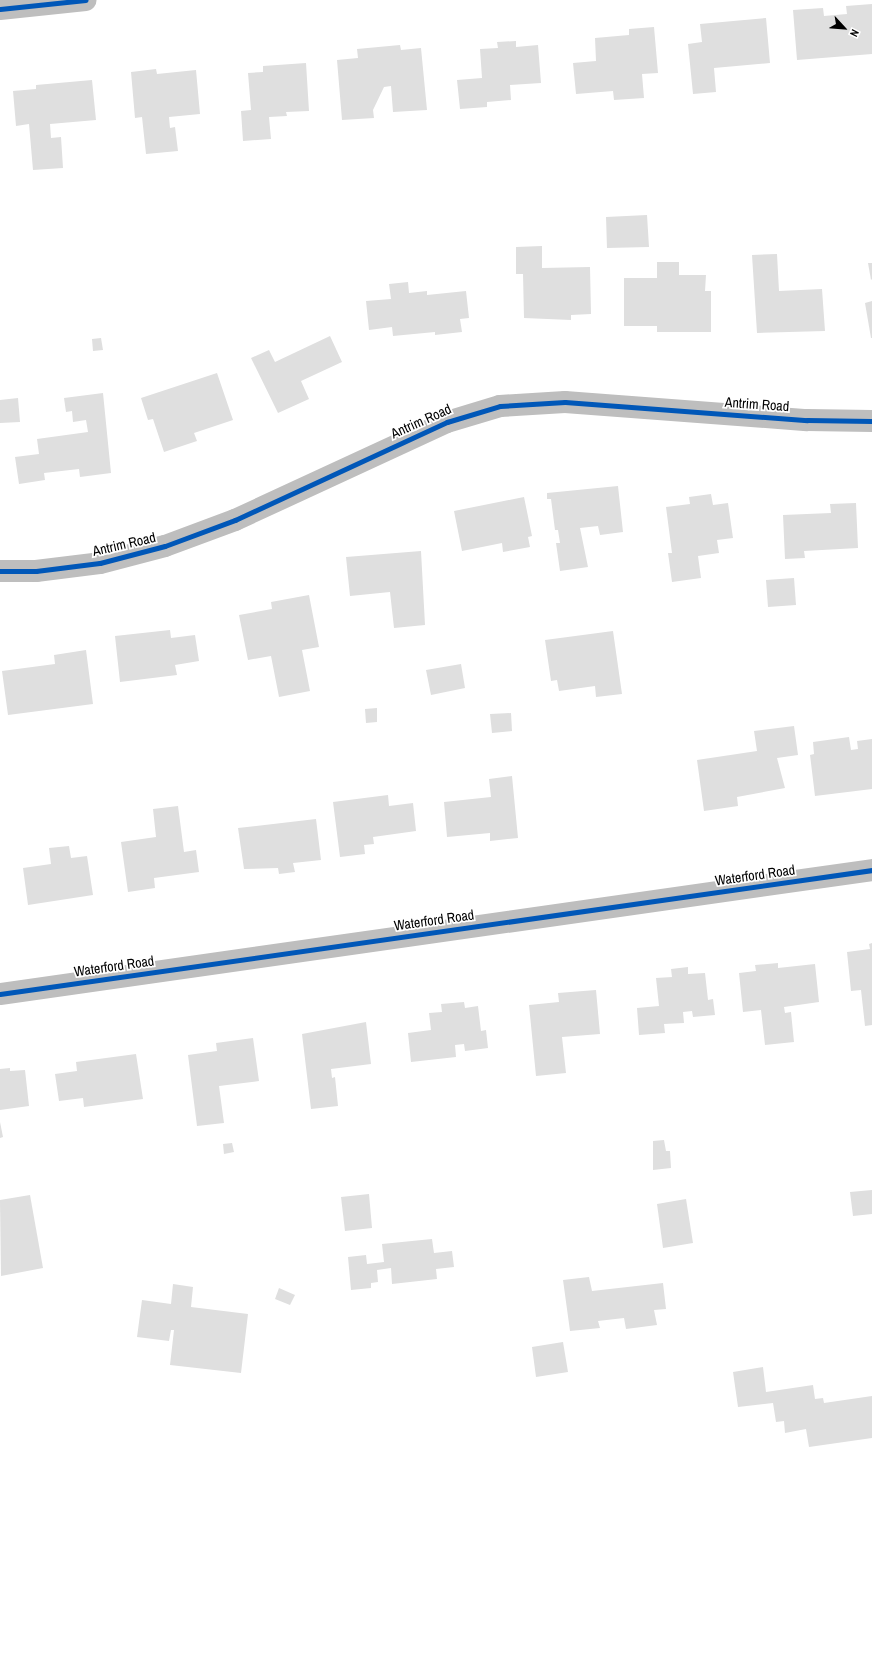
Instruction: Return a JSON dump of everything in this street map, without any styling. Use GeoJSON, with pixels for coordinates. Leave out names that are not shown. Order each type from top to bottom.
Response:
{"type":"FeatureCollection","features":[{"type":"Feature","properties":{"kind":"street"},"geometry":{"type":"LineString","coordinates":[[0,9],[86,0]]}},
{"type":"Feature","properties":{"kind":"street","name":"Antrim Road"},"geometry":{"type":"LineString","coordinates":[[0,571],[36,571],[100,563],[165,546],[235,520],[447,422],[500,406],[565,402],[807,420],[872,421]]}},
{"type":"Feature","properties":{"kind":"street","name":"Waterford Road"},"geometry":{"type":"LineString","coordinates":[[0,994],[872,870]]}},
{"type":"Feature","properties":{"kind":"building"},"geometry":{"type":"Polygon","coordinates":[[[872,4],[872,54],[797,60],[793,10],[823,8],[824,16],[847,14],[846,6],[872,4]]]}},
{"type":"Feature","properties":{"kind":"building"},"geometry":{"type":"Polygon","coordinates":[[[766,18],[770,63],[714,68],[716,92],[693,94],[688,44],[702,42],[700,24],[766,18]]]}},
{"type":"Feature","properties":{"kind":"building"},"geometry":{"type":"Polygon","coordinates":[[[654,27],[658,73],[642,74],[644,98],[614,100],[613,91],[576,94],[573,63],[596,61],[595,38],[629,35],[629,29],[654,27]]]}},
{"type":"Feature","properties":{"kind":"building"},"geometry":{"type":"Polygon","coordinates":[[[516,41],[516,47],[538,45],[541,83],[510,85],[511,100],[487,102],[487,107],[460,109],[457,80],[482,78],[480,49],[498,48],[497,42],[516,41]]]}},
{"type":"Feature","properties":{"kind":"building"},"geometry":{"type":"Polygon","coordinates":[[[400,45],[401,50],[421,48],[427,110],[393,112],[391,86],[384,87],[373,110],[374,118],[342,120],[337,60],[358,58],[357,49],[400,45]]]}},
{"type":"Feature","properties":{"kind":"building"},"geometry":{"type":"Polygon","coordinates":[[[306,63],[309,111],[286,112],[287,116],[269,117],[271,139],[243,141],[241,111],[251,110],[248,73],[263,72],[263,66],[306,63]]]}},
{"type":"Feature","properties":{"kind":"building"},"geometry":{"type":"Polygon","coordinates":[[[156,69],[157,74],[196,70],[200,114],[169,117],[170,128],[175,127],[178,151],[146,154],[142,117],[135,118],[131,72],[156,69]]]}},
{"type":"Feature","properties":{"kind":"building"},"geometry":{"type":"Polygon","coordinates":[[[92,80],[96,120],[50,124],[51,138],[61,137],[63,168],[33,170],[29,124],[16,126],[13,91],[36,89],[36,85],[92,80]]]}},
{"type":"Feature","properties":{"kind":"building"},"geometry":{"type":"Polygon","coordinates":[[[647,215],[649,247],[607,248],[606,217],[647,215]]]}},
{"type":"Feature","properties":{"kind":"building"},"geometry":{"type":"Polygon","coordinates":[[[542,246],[542,268],[590,267],[591,314],[571,315],[571,320],[524,318],[523,274],[516,274],[516,247],[542,246]]]}},
{"type":"Feature","properties":{"kind":"building"},"geometry":{"type":"Polygon","coordinates":[[[777,254],[779,291],[822,289],[825,331],[757,333],[752,255],[777,254]]]}},
{"type":"Feature","properties":{"kind":"building"},"geometry":{"type":"Polygon","coordinates":[[[657,262],[679,262],[679,275],[706,275],[705,291],[711,291],[711,332],[657,332],[657,326],[624,326],[624,278],[657,278],[657,262]]]}},
{"type":"Feature","properties":{"kind":"building"},"geometry":{"type":"Polygon","coordinates":[[[868,263],[872,263],[871,280],[868,263]]]}},
{"type":"Feature","properties":{"kind":"building"},"geometry":{"type":"Polygon","coordinates":[[[408,282],[409,293],[427,291],[427,295],[466,291],[469,318],[460,319],[462,332],[435,335],[435,332],[393,336],[392,327],[369,330],[366,301],[391,299],[389,284],[408,282]]]}},
{"type":"Feature","properties":{"kind":"building"},"geometry":{"type":"Polygon","coordinates":[[[872,301],[872,338],[871,338],[865,303],[872,301]]]}},
{"type":"Feature","properties":{"kind":"building"},"geometry":{"type":"Polygon","coordinates":[[[330,336],[342,362],[301,381],[309,399],[278,413],[251,358],[269,350],[275,362],[330,336]]]}},
{"type":"Feature","properties":{"kind":"building"},"geometry":{"type":"Polygon","coordinates":[[[101,338],[103,350],[93,351],[92,339],[101,338]]]}},
{"type":"Feature","properties":{"kind":"building"},"geometry":{"type":"Polygon","coordinates":[[[217,373],[233,420],[194,433],[197,441],[164,452],[153,419],[148,420],[141,398],[217,373]]]}},
{"type":"Feature","properties":{"kind":"building"},"geometry":{"type":"Polygon","coordinates":[[[103,393],[111,473],[80,477],[79,469],[44,473],[45,480],[19,484],[15,457],[39,454],[37,439],[88,432],[86,420],[73,422],[72,411],[66,412],[64,398],[103,393]]]}},
{"type":"Feature","properties":{"kind":"building"},"geometry":{"type":"Polygon","coordinates":[[[18,398],[20,422],[0,423],[0,400],[18,398]]]}},
{"type":"Feature","properties":{"kind":"building"},"geometry":{"type":"Polygon","coordinates":[[[618,486],[623,532],[600,535],[598,526],[580,528],[588,567],[560,571],[556,543],[560,543],[558,530],[555,530],[551,499],[547,499],[547,493],[618,486]]]}},
{"type":"Feature","properties":{"kind":"building"},"geometry":{"type":"Polygon","coordinates":[[[711,494],[713,505],[728,503],[733,538],[717,540],[719,553],[698,556],[701,578],[672,582],[668,553],[672,553],[666,507],[690,504],[689,497],[711,494]]]}},
{"type":"Feature","properties":{"kind":"building"},"geometry":{"type":"Polygon","coordinates":[[[524,497],[532,536],[528,537],[530,547],[503,552],[502,543],[462,551],[454,511],[524,497]]]}},
{"type":"Feature","properties":{"kind":"building"},"geometry":{"type":"Polygon","coordinates":[[[856,503],[858,548],[804,551],[805,558],[785,559],[783,515],[831,513],[830,504],[856,503]]]}},
{"type":"Feature","properties":{"kind":"building"},"geometry":{"type":"Polygon","coordinates":[[[421,551],[425,625],[394,628],[390,592],[350,596],[346,557],[421,551]]]}},
{"type":"Feature","properties":{"kind":"building"},"geometry":{"type":"Polygon","coordinates":[[[794,578],[796,605],[768,607],[766,580],[794,578]]]}},
{"type":"Feature","properties":{"kind":"building"},"geometry":{"type":"Polygon","coordinates":[[[309,595],[319,647],[302,650],[310,691],[279,697],[271,656],[248,660],[239,615],[272,609],[271,602],[309,595]]]}},
{"type":"Feature","properties":{"kind":"building"},"geometry":{"type":"Polygon","coordinates":[[[170,630],[171,638],[195,635],[199,661],[175,665],[177,675],[120,682],[115,636],[170,630]]]}},
{"type":"Feature","properties":{"kind":"building"},"geometry":{"type":"Polygon","coordinates":[[[613,631],[622,694],[596,697],[595,686],[559,691],[557,680],[551,681],[545,640],[613,631]]]}},
{"type":"Feature","properties":{"kind":"building"},"geometry":{"type":"Polygon","coordinates":[[[86,650],[93,704],[8,715],[2,671],[55,664],[54,655],[86,650]]]}},
{"type":"Feature","properties":{"kind":"building"},"geometry":{"type":"Polygon","coordinates":[[[461,664],[465,688],[431,695],[426,670],[461,664]]]}},
{"type":"Feature","properties":{"kind":"building"},"geometry":{"type":"Polygon","coordinates":[[[377,708],[377,722],[366,723],[365,709],[377,708]]]}},
{"type":"Feature","properties":{"kind":"building"},"geometry":{"type":"Polygon","coordinates":[[[511,713],[512,731],[492,733],[490,714],[511,713]]]}},
{"type":"Feature","properties":{"kind":"building"},"geometry":{"type":"Polygon","coordinates":[[[794,726],[798,755],[777,758],[785,788],[737,797],[738,806],[704,811],[697,760],[757,751],[754,731],[794,726]]]}},
{"type":"Feature","properties":{"kind":"building"},"geometry":{"type":"Polygon","coordinates":[[[849,737],[851,750],[858,749],[857,741],[872,739],[872,789],[815,796],[810,755],[814,754],[813,742],[849,737]]]}},
{"type":"Feature","properties":{"kind":"building"},"geometry":{"type":"Polygon","coordinates":[[[512,776],[518,838],[490,841],[490,833],[447,837],[444,802],[491,797],[489,779],[512,776]]]}},
{"type":"Feature","properties":{"kind":"building"},"geometry":{"type":"Polygon","coordinates":[[[388,795],[389,806],[413,803],[416,831],[373,837],[374,844],[364,845],[365,854],[340,857],[333,802],[388,795]]]}},
{"type":"Feature","properties":{"kind":"building"},"geometry":{"type":"Polygon","coordinates":[[[178,806],[184,852],[196,850],[199,872],[154,878],[155,888],[128,892],[121,842],[156,837],[153,809],[178,806]]]}},
{"type":"Feature","properties":{"kind":"building"},"geometry":{"type":"Polygon","coordinates":[[[316,819],[321,860],[293,863],[295,872],[279,874],[278,868],[244,869],[238,828],[316,819]]]}},
{"type":"Feature","properties":{"kind":"building"},"geometry":{"type":"Polygon","coordinates":[[[69,846],[71,858],[87,856],[93,895],[28,905],[23,868],[51,864],[49,848],[69,846]]]}},
{"type":"Feature","properties":{"kind":"building"},"geometry":{"type":"Polygon","coordinates":[[[872,943],[872,1025],[865,1026],[861,990],[851,991],[847,952],[870,949],[869,944],[872,943]]]}},
{"type":"Feature","properties":{"kind":"building"},"geometry":{"type":"Polygon","coordinates":[[[778,963],[778,968],[815,964],[819,1002],[784,1007],[785,1013],[791,1012],[794,1042],[765,1045],[761,1010],[743,1012],[739,973],[756,971],[755,965],[778,963]]]}},
{"type":"Feature","properties":{"kind":"building"},"geometry":{"type":"Polygon","coordinates":[[[688,967],[688,974],[705,973],[708,1000],[713,999],[715,1015],[693,1017],[692,1011],[683,1012],[684,1023],[664,1024],[665,1033],[639,1035],[637,1008],[659,1006],[656,978],[672,977],[671,969],[688,967]]]}},
{"type":"Feature","properties":{"kind":"building"},"geometry":{"type":"Polygon","coordinates":[[[596,990],[600,1034],[562,1037],[566,1073],[536,1076],[529,1005],[559,1002],[558,993],[596,990]]]}},
{"type":"Feature","properties":{"kind":"building"},"geometry":{"type":"Polygon","coordinates":[[[464,1002],[465,1008],[478,1006],[481,1031],[486,1030],[488,1048],[465,1051],[464,1044],[455,1045],[456,1057],[411,1062],[408,1033],[431,1030],[429,1013],[442,1012],[441,1004],[464,1002]]]}},
{"type":"Feature","properties":{"kind":"building"},"geometry":{"type":"Polygon","coordinates":[[[366,1022],[371,1064],[331,1069],[332,1078],[335,1077],[338,1106],[311,1109],[302,1034],[366,1022]]]}},
{"type":"Feature","properties":{"kind":"building"},"geometry":{"type":"Polygon","coordinates":[[[253,1038],[259,1081],[219,1086],[224,1123],[197,1126],[188,1055],[217,1051],[216,1043],[253,1038]]]}},
{"type":"Feature","properties":{"kind":"building"},"geometry":{"type":"Polygon","coordinates":[[[136,1054],[143,1099],[84,1107],[83,1098],[59,1101],[55,1074],[77,1071],[76,1062],[136,1054]]]}},
{"type":"Feature","properties":{"kind":"building"},"geometry":{"type":"Polygon","coordinates":[[[10,1068],[10,1071],[25,1070],[29,1106],[0,1110],[0,1069],[10,1068]]]}},
{"type":"Feature","properties":{"kind":"building"},"geometry":{"type":"Polygon","coordinates":[[[0,1122],[3,1137],[0,1138],[0,1122]]]}},
{"type":"Feature","properties":{"kind":"building"},"geometry":{"type":"Polygon","coordinates":[[[664,1140],[666,1151],[670,1151],[671,1168],[653,1170],[653,1141],[664,1140]]]}},
{"type":"Feature","properties":{"kind":"building"},"geometry":{"type":"Polygon","coordinates":[[[232,1143],[234,1152],[224,1154],[223,1144],[232,1143]]]}},
{"type":"Feature","properties":{"kind":"building"},"geometry":{"type":"Polygon","coordinates":[[[872,1190],[872,1214],[853,1216],[850,1192],[872,1190]]]}},
{"type":"Feature","properties":{"kind":"building"},"geometry":{"type":"Polygon","coordinates":[[[369,1194],[372,1228],[345,1231],[341,1197],[369,1194]]]}},
{"type":"Feature","properties":{"kind":"building"},"geometry":{"type":"Polygon","coordinates":[[[30,1195],[43,1268],[1,1276],[0,1200],[30,1195]]]}},
{"type":"Feature","properties":{"kind":"building"},"geometry":{"type":"Polygon","coordinates":[[[686,1199],[693,1243],[663,1248],[657,1204],[686,1199]]]}},
{"type":"Feature","properties":{"kind":"building"},"geometry":{"type":"Polygon","coordinates":[[[432,1239],[434,1253],[452,1251],[454,1267],[436,1269],[437,1279],[392,1284],[391,1268],[377,1270],[378,1282],[371,1283],[371,1288],[351,1290],[348,1257],[366,1255],[367,1264],[384,1262],[382,1244],[432,1239]]]}},
{"type":"Feature","properties":{"kind":"building"},"geometry":{"type":"Polygon","coordinates":[[[589,1277],[592,1291],[663,1283],[666,1309],[654,1310],[657,1325],[626,1329],[624,1318],[598,1321],[600,1328],[570,1331],[563,1280],[589,1277]]]}},
{"type":"Feature","properties":{"kind":"building"},"geometry":{"type":"Polygon","coordinates":[[[173,1284],[193,1287],[191,1307],[248,1314],[241,1373],[170,1365],[174,1330],[171,1330],[169,1341],[137,1337],[142,1300],[171,1304],[173,1284]]]}},
{"type":"Feature","properties":{"kind":"building"},"geometry":{"type":"Polygon","coordinates":[[[279,1288],[295,1295],[290,1305],[275,1299],[279,1288]]]}},
{"type":"Feature","properties":{"kind":"building"},"geometry":{"type":"Polygon","coordinates":[[[563,1342],[568,1372],[536,1377],[532,1347],[563,1342]]]}},
{"type":"Feature","properties":{"kind":"building"},"geometry":{"type":"Polygon","coordinates":[[[763,1367],[766,1392],[813,1385],[815,1399],[823,1398],[824,1403],[872,1396],[872,1438],[809,1447],[806,1429],[785,1433],[784,1421],[776,1422],[773,1403],[738,1407],[733,1372],[763,1367]]]}},
{"type":"Feature","properties":{"kind":"cycle path"},"geometry":{"type":"LineString","coordinates":[[0,9],[86,0]]}},
{"type":"Feature","properties":{"kind":"cycle path"},"geometry":{"type":"LineString","coordinates":[[0,571],[36,571],[100,563],[165,546],[235,520],[447,422],[500,406],[565,402],[807,420],[872,421]]}},
{"type":"Feature","properties":{"kind":"cycle path"},"geometry":{"type":"LineString","coordinates":[[0,994],[872,870]]}}]}
